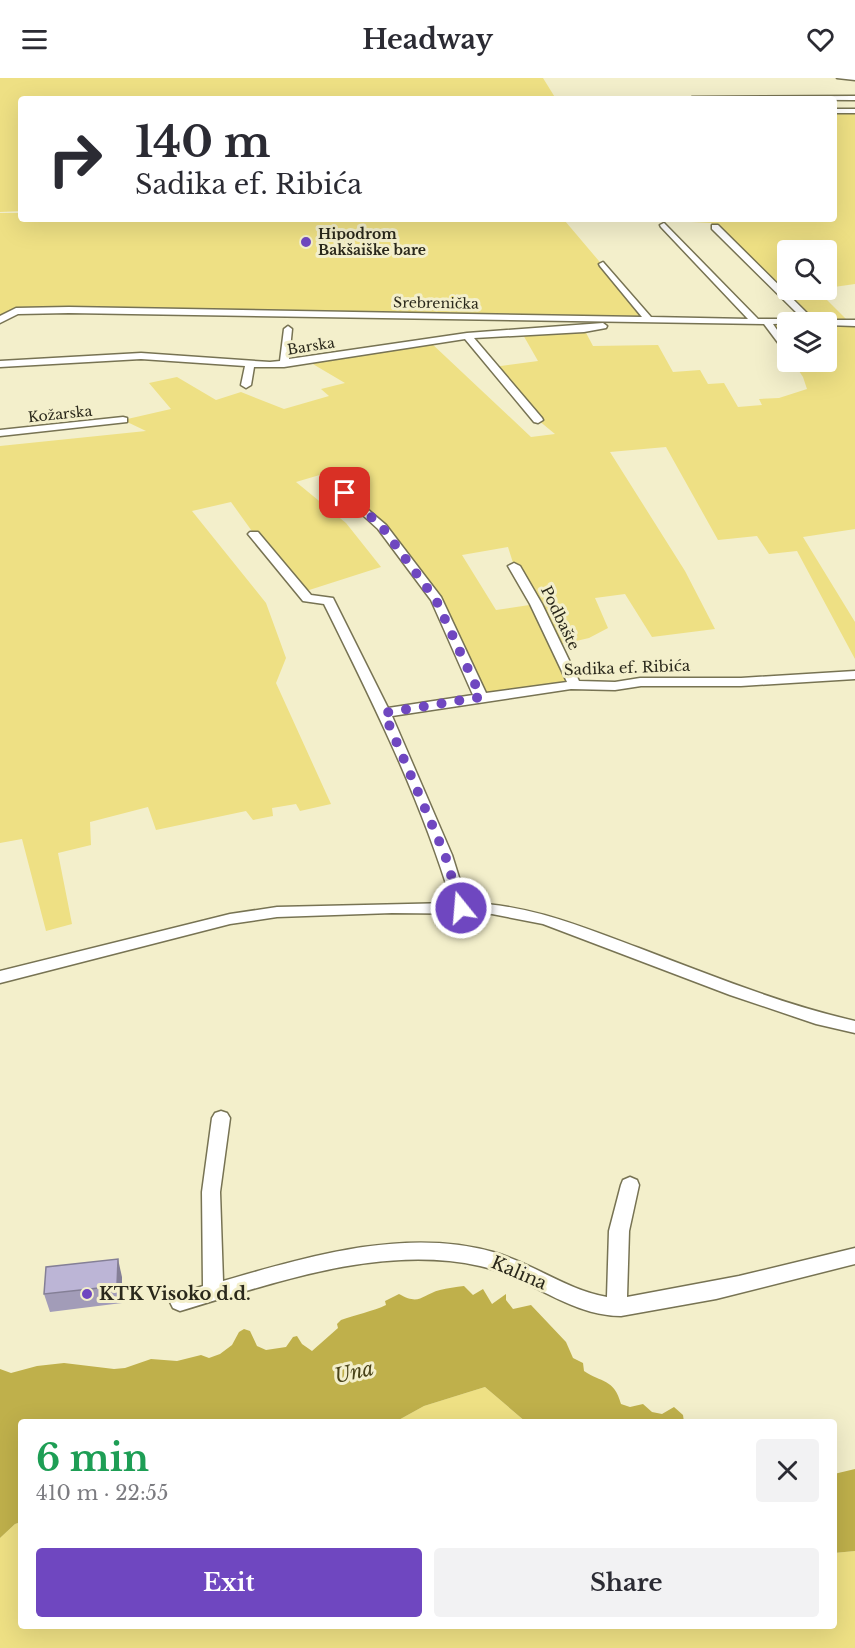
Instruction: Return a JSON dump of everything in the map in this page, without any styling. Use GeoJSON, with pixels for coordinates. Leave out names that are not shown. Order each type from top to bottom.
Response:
{"type":"FeatureCollection","features":[{"type":"Feature","properties":{"kind":"street"},"geometry":{"type":"LineString","coordinates":[[840,78],[855,78]]}},
{"type":"Feature","properties":{"kind":"street"},"geometry":{"type":"LineString","coordinates":[[837,98],[855,98]]}},
{"type":"Feature","properties":{"kind":"street"},"geometry":{"type":"LineString","coordinates":[[837,111],[855,111]]}},
{"type":"Feature","properties":{"kind":"street"},"geometry":{"type":"LineString","coordinates":[[664,225],[754,321]]}},
{"type":"Feature","properties":{"kind":"street"},"geometry":{"type":"LineString","coordinates":[[715,227],[801,312]]}},
{"type":"Feature","properties":{"kind":"street"},"geometry":{"type":"LineString","coordinates":[[603,264],[650,320]]}},
{"type":"Feature","properties":{"kind":"street","name":"Srebrenička"},"geometry":{"type":"LineString","coordinates":[[0,320],[16,311],[777,321]]}},
{"type":"Feature","properties":{"kind":"street","name":"Barska"},"geometry":{"type":"LineString","coordinates":[[0,364],[141,356],[250,365],[284,364],[467,336],[584,329],[623,319]]}},
{"type":"Feature","properties":{"kind":"street"},"geometry":{"type":"LineString","coordinates":[[766,321],[777,337]]}},
{"type":"Feature","properties":{"kind":"street","name":"Srebrenička"},"geometry":{"type":"LineString","coordinates":[[837,323],[855,323]]}},
{"type":"Feature","properties":{"kind":"street"},"geometry":{"type":"LineString","coordinates":[[284,364],[288,328]]}},
{"type":"Feature","properties":{"kind":"street"},"geometry":{"type":"LineString","coordinates":[[467,336],[538,420]]}},
{"type":"Feature","properties":{"kind":"street"},"geometry":{"type":"LineString","coordinates":[[246,385],[250,365]]}},
{"type":"Feature","properties":{"kind":"street","name":"Kožarska"},"geometry":{"type":"LineString","coordinates":[[0,433],[123,420]]}},
{"type":"Feature","properties":{"kind":"street"},"geometry":{"type":"LineString","coordinates":[[345,493],[382,527],[436,600],[481,697]]}},
{"type":"Feature","properties":{"kind":"street"},"geometry":{"type":"LineString","coordinates":[[254,534],[307,598],[329,601],[384,713],[445,855],[461,908]]}},
{"type":"Feature","properties":{"kind":"street","name":"Podbašte"},"geometry":{"type":"LineString","coordinates":[[514,566],[536,604],[575,685]]}},
{"type":"Feature","properties":{"kind":"street","name":"Sadika ef. Ribića"},"geometry":{"type":"LineString","coordinates":[[384,713],[575,685],[627,687],[639,682],[741,682],[855,675]]}},
{"type":"Feature","properties":{"kind":"street"},"geometry":{"type":"LineString","coordinates":[[0,977],[230,919],[319,909],[492,909],[546,919],[736,991],[816,1018],[855,1027]]}},
{"type":"Feature","properties":{"kind":"street"},"geometry":{"type":"LineString","coordinates":[[213,1293],[212,1192],[221,1118]]}},
{"type":"Feature","properties":{"kind":"street"},"geometry":{"type":"LineString","coordinates":[[617,1306],[619,1231],[630,1185]]}},
{"type":"Feature","properties":{"kind":"street","name":"Kalina"},"geometry":{"type":"LineString","coordinates":[[180,1302],[319,1266],[377,1254],[429,1250],[481,1257],[519,1269],[545,1285],[581,1300],[607,1306],[702,1293],[855,1256]]}},
{"type":"Feature","properties":{"kind":"shaded area"},"geometry":{"type":"Polygon","coordinates":[[[0,78],[543,78],[554,96],[18,96],[18,211],[0,212],[0,78]]]}},
{"type":"Feature","properties":{"kind":"shaded area"},"geometry":{"type":"Polygon","coordinates":[[[837,111],[855,111],[855,284],[837,287],[837,240],[777,240],[777,288],[711,223],[691,222],[837,222],[837,111]]]}},
{"type":"Feature","properties":{"kind":"shaded area"},"geometry":{"type":"Polygon","coordinates":[[[0,213],[18,213],[18,222],[566,222],[649,320],[16,311],[0,320],[0,213]]]}},
{"type":"Feature","properties":{"kind":"shaded area"},"geometry":{"type":"Polygon","coordinates":[[[789,300],[827,300],[850,323],[855,323],[855,529],[803,537],[855,622],[855,659],[797,551],[769,554],[757,536],[718,540],[666,447],[610,452],[685,571],[715,629],[652,637],[625,594],[595,598],[608,628],[589,638],[555,646],[575,685],[481,697],[445,618],[382,527],[323,474],[296,482],[346,523],[381,567],[303,592],[254,534],[231,502],[192,511],[266,603],[286,658],[276,683],[331,804],[300,811],[296,804],[272,808],[273,816],[253,820],[246,811],[156,830],[148,807],[90,822],[91,845],[58,853],[72,924],[46,931],[22,839],[0,843],[0,446],[146,431],[123,420],[171,409],[149,383],[177,377],[216,400],[241,392],[284,409],[329,396],[321,389],[345,383],[306,360],[430,342],[531,437],[555,434],[538,420],[493,367],[538,361],[522,333],[584,329],[593,346],[658,345],[673,372],[700,370],[708,384],[724,383],[738,407],[762,405],[759,399],[779,398],[807,389],[800,372],[837,372],[837,312],[801,312],[789,300]],[[508,547],[462,555],[496,610],[536,604],[514,566],[508,547]]]}},
{"type":"Feature","properties":{"kind":"shaded area"},"geometry":{"type":"Polygon","coordinates":[[[766,321],[777,321],[777,338],[766,321]]]}},
{"type":"Feature","properties":{"kind":"shaded area"},"geometry":{"type":"Polygon","coordinates":[[[485,1387],[522,1419],[400,1419],[424,1406],[485,1387]]]}},
{"type":"Feature","properties":{"kind":"shaded area"},"geometry":{"type":"Polygon","coordinates":[[[18,1523],[18,1629],[837,1629],[837,1553],[855,1551],[855,1648],[0,1648],[0,1538],[18,1523]]]}},
{"type":"Feature","properties":{"kind":"water","name":"Una"},"geometry":{"type":"Polygon","coordinates":[[[464,1286],[473,1295],[483,1289],[492,1304],[506,1294],[506,1300],[513,1309],[531,1305],[566,1342],[573,1358],[583,1363],[584,1371],[611,1385],[621,1404],[630,1407],[643,1404],[652,1412],[662,1414],[674,1407],[683,1415],[684,1419],[522,1419],[485,1387],[424,1406],[400,1419],[18,1419],[18,1523],[0,1538],[0,1369],[11,1373],[37,1366],[64,1363],[114,1369],[125,1368],[151,1359],[177,1361],[201,1355],[209,1358],[220,1354],[232,1345],[239,1332],[244,1329],[250,1331],[257,1346],[266,1350],[286,1347],[293,1337],[297,1336],[302,1344],[312,1351],[338,1328],[337,1324],[341,1320],[386,1305],[385,1301],[399,1294],[416,1299],[440,1290],[464,1286]]]}},
{"type":"Feature","properties":{"kind":"water"},"geometry":{"type":"Polygon","coordinates":[[[855,1469],[855,1551],[837,1553],[837,1473],[855,1469]]]}},
{"type":"Feature","properties":{"kind":"building"},"geometry":{"type":"Polygon","coordinates":[[[118,1259],[117,1286],[44,1294],[46,1267],[118,1259]]]}},
{"type":"Feature","properties":{"kind":"place","name":"Hipodrom Bakšaiške bare"},"geometry":{"type":"Point","coordinates":[306,242]}},
{"type":"Feature","properties":{"kind":"place","name":"KTK Visoko d.d."},"geometry":{"type":"Point","coordinates":[87,1294]}},
{"type":"Feature","properties":{"kind":"route"},"geometry":{"type":"LineString","coordinates":[[345,493],[382,527],[436,600],[481,697],[384,713],[445,855],[461,908]]}}]}
